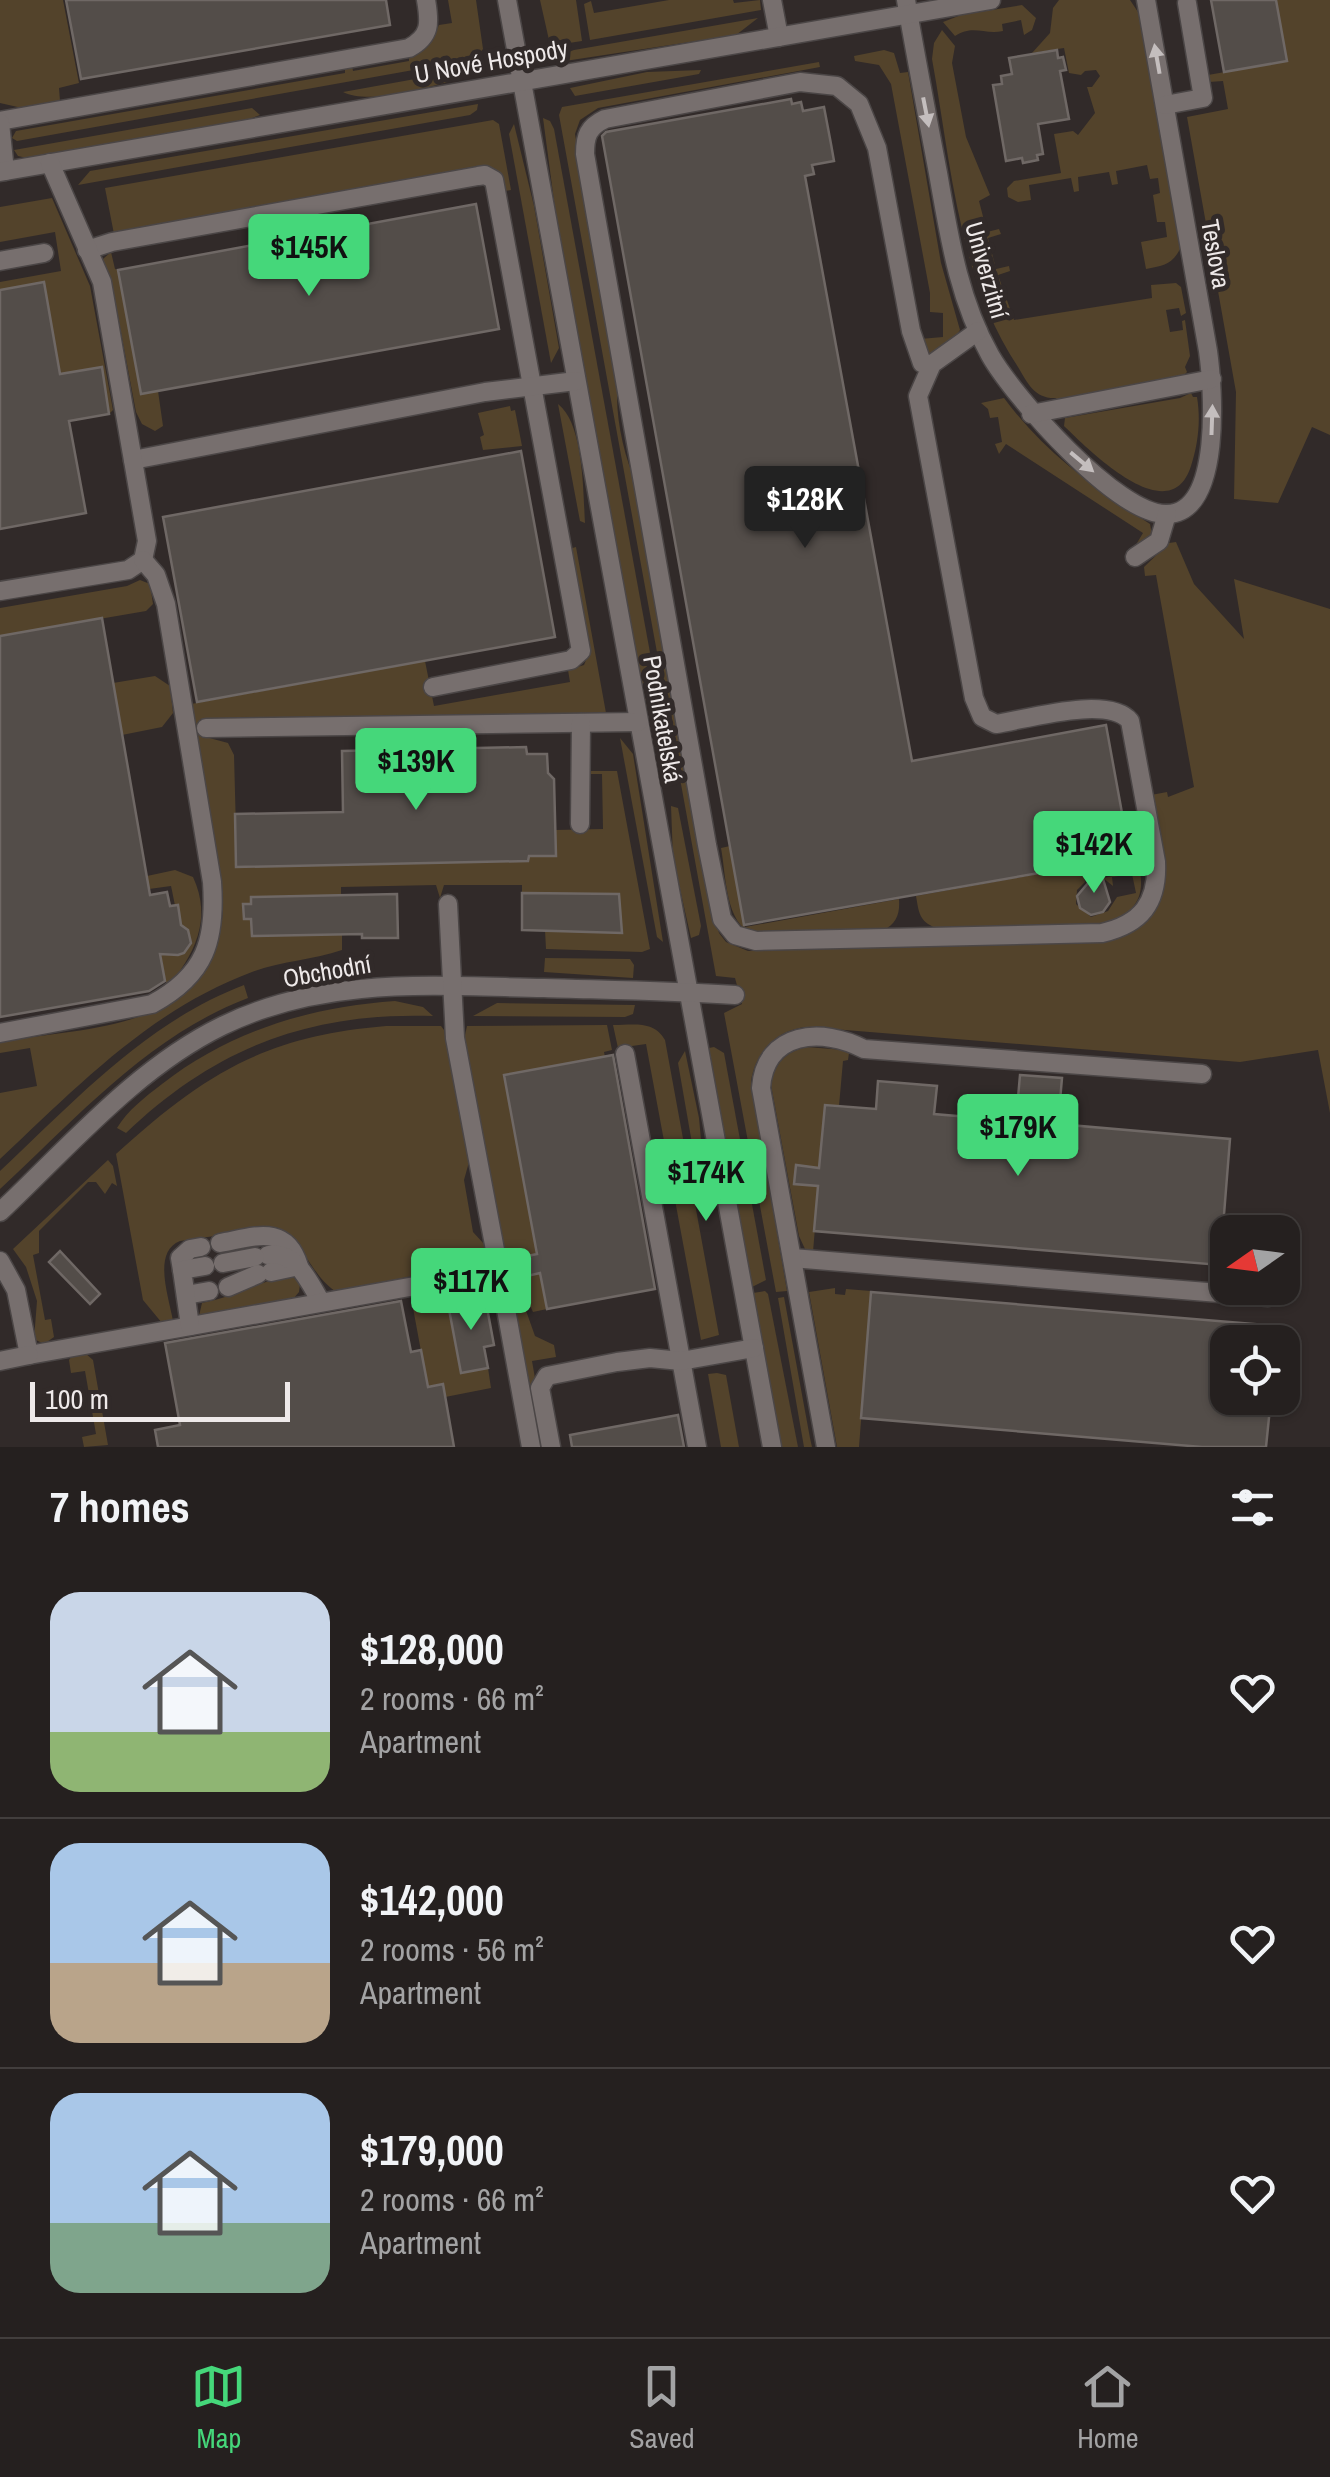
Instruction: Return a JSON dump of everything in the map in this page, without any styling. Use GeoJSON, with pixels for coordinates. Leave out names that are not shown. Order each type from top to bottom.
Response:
{"type":"FeatureCollection","features":[{"type":"Feature","properties":{"kind":"street"},"geometry":{"type":"LineString","coordinates":[[2,171],[0,122],[408,48],[426,35],[430,25],[426,0]]}},
{"type":"Feature","properties":{"kind":"street","name":"Podnikatelská"},"geometry":{"type":"LineString","coordinates":[[508,0],[772,1447]]}},
{"type":"Feature","properties":{"kind":"street"},"geometry":{"type":"LineString","coordinates":[[772,0],[779,37]]}},
{"type":"Feature","properties":{"kind":"street","name":"U Nové Hospody"},"geometry":{"type":"LineString","coordinates":[[2,171],[779,37],[907,8],[991,0]]}},
{"type":"Feature","properties":{"kind":"street","name":"Teslova"},"geometry":{"type":"LineString","coordinates":[[1136,557],[1160,541],[1175,512],[1197,491],[1211,450],[1212,379],[1146,0]]}},
{"type":"Feature","properties":{"kind":"street"},"geometry":{"type":"LineString","coordinates":[[1165,105],[1203,98],[1187,3]]}},
{"type":"Feature","properties":{"kind":"street","name":"Univerzitní"},"geometry":{"type":"LineString","coordinates":[[907,8],[952,250],[978,331],[1031,414],[1102,480],[1144,507],[1175,512]]}},
{"type":"Feature","properties":{"kind":"street"},"geometry":{"type":"LineString","coordinates":[[932,364],[922,363],[911,331],[878,148],[860,104],[837,86],[800,82],[605,119],[592,125],[585,138],[585,154],[707,844],[722,919],[736,935],[756,941],[1102,934],[1124,928],[1146,910],[1157,882],[1130,721],[1122,712],[1087,709],[996,724],[982,717],[974,698],[918,396],[932,364],[978,331]]}},
{"type":"Feature","properties":{"kind":"street"},"geometry":{"type":"LineString","coordinates":[[0,591],[128,570],[143,560],[147,541],[102,282],[50,163]]}},
{"type":"Feature","properties":{"kind":"street"},"geometry":{"type":"LineString","coordinates":[[88,250],[112,242],[485,175],[494,180],[581,651],[571,660],[433,686]]}},
{"type":"Feature","properties":{"kind":"street"},"geometry":{"type":"LineString","coordinates":[[0,261],[44,253]]}},
{"type":"Feature","properties":{"kind":"street"},"geometry":{"type":"LineString","coordinates":[[1031,414],[1212,379]]}},
{"type":"Feature","properties":{"kind":"street"},"geometry":{"type":"LineString","coordinates":[[133,460],[534,384],[576,381]]}},
{"type":"Feature","properties":{"kind":"street"},"geometry":{"type":"LineString","coordinates":[[0,1032],[152,1004],[172,994],[190,978],[210,941],[214,916],[212,882],[166,604],[156,575],[143,560]]}},
{"type":"Feature","properties":{"kind":"street"},"geometry":{"type":"LineString","coordinates":[[206,728],[638,722]]}},
{"type":"Feature","properties":{"kind":"street"},"geometry":{"type":"LineString","coordinates":[[580,824],[581,723]]}},
{"type":"Feature","properties":{"kind":"street"},"geometry":{"type":"LineString","coordinates":[[448,904],[455,1038],[532,1447]]}},
{"type":"Feature","properties":{"kind":"street","name":"Obchodní"},"geometry":{"type":"LineString","coordinates":[[0,1212],[170,1056],[221,1026],[262,1009],[355,987],[451,985],[735,995]]}},
{"type":"Feature","properties":{"kind":"street"},"geometry":{"type":"LineString","coordinates":[[826,1447],[761,1088],[772,1054],[792,1040],[830,1038],[864,1048],[1202,1074]]}},
{"type":"Feature","properties":{"kind":"street"},"geometry":{"type":"LineString","coordinates":[[625,1054],[697,1447]]}},
{"type":"Feature","properties":{"kind":"street"},"geometry":{"type":"LineString","coordinates":[[190,1326],[180,1258],[210,1245],[273,1236],[284,1239],[321,1302]]}},
{"type":"Feature","properties":{"kind":"street"},"geometry":{"type":"LineString","coordinates":[[186,1295],[218,1289],[277,1254],[299,1266]]}},
{"type":"Feature","properties":{"kind":"street"},"geometry":{"type":"LineString","coordinates":[[792,1258],[1210,1292]]}},
{"type":"Feature","properties":{"kind":"street"},"geometry":{"type":"LineString","coordinates":[[0,1261],[16,1290],[29,1355]]}},
{"type":"Feature","properties":{"kind":"street"},"geometry":{"type":"LineString","coordinates":[[182,1270],[214,1264],[263,1265]]}},
{"type":"Feature","properties":{"kind":"street"},"geometry":{"type":"LineString","coordinates":[[0,1360],[499,1271]]}},
{"type":"Feature","properties":{"kind":"street"},"geometry":{"type":"LineString","coordinates":[[552,1447],[540,1388],[546,1376],[618,1362],[650,1358],[681,1361],[754,1348]]}},
{"type":"Feature","properties":{"kind":"shaded area"},"geometry":{"type":"Polygon","coordinates":[[[0,0],[63,0],[79,83],[59,88],[60,101],[22,108],[0,103],[0,0]]]}},
{"type":"Feature","properties":{"kind":"shaded area"},"geometry":{"type":"Polygon","coordinates":[[[448,0],[476,0],[483,49],[475,59],[17,141],[12,138],[16,131],[345,73],[345,67],[352,66],[353,71],[409,61],[409,56],[434,36],[439,25],[452,23],[448,0]]]}},
{"type":"Feature","properties":{"kind":"shaded area"},"geometry":{"type":"Polygon","coordinates":[[[540,0],[576,0],[582,41],[556,45],[549,40],[540,0]]]}},
{"type":"Feature","properties":{"kind":"shaded area"},"geometry":{"type":"Polygon","coordinates":[[[669,0],[760,0],[761,10],[590,40],[584,4],[591,1],[594,13],[669,0]]]}},
{"type":"Feature","properties":{"kind":"shaded area"},"geometry":{"type":"Polygon","coordinates":[[[1059,0],[1130,0],[1140,15],[1180,249],[1166,264],[1146,269],[1141,242],[1167,237],[1165,222],[1157,222],[1153,195],[1160,193],[1158,178],[1150,179],[1147,165],[1116,171],[1118,184],[1112,185],[1109,172],[1078,177],[1079,191],[1074,192],[1071,178],[1029,185],[1031,200],[1018,202],[1008,197],[1007,188],[1014,181],[1061,173],[1054,134],[1073,131],[1078,135],[1095,113],[1087,87],[1092,87],[1100,76],[1096,70],[1081,75],[1069,73],[1064,48],[1032,53],[1050,33],[1053,8],[1059,0]]]}},
{"type":"Feature","properties":{"kind":"shaded area"},"geometry":{"type":"Polygon","coordinates":[[[1276,0],[1330,0],[1330,435],[1312,427],[1278,503],[1234,499],[1236,392],[1187,117],[1228,109],[1223,81],[1209,82],[1208,75],[1287,61],[1276,0]]]}},
{"type":"Feature","properties":{"kind":"shaded area"},"geometry":{"type":"Polygon","coordinates":[[[1022,5],[1036,18],[1032,30],[1024,35],[1021,20],[1002,24],[1003,31],[967,31],[955,36],[943,22],[961,15],[1022,5]]]}},
{"type":"Feature","properties":{"kind":"shaded area"},"geometry":{"type":"Polygon","coordinates":[[[758,18],[736,35],[565,61],[566,53],[574,50],[758,18]]]}},
{"type":"Feature","properties":{"kind":"shaded area"},"geometry":{"type":"Polygon","coordinates":[[[942,30],[955,46],[952,63],[966,137],[990,195],[979,201],[987,232],[999,229],[1001,234],[988,238],[996,269],[1009,266],[1010,271],[998,275],[1014,320],[1152,298],[1151,285],[1176,283],[1181,287],[1186,313],[1181,316],[1179,308],[1166,310],[1170,332],[1183,330],[1185,320],[1190,356],[1182,377],[1058,403],[1056,398],[1043,396],[1029,385],[998,332],[969,257],[932,59],[934,43],[942,30]]]}},
{"type":"Feature","properties":{"kind":"shaded area"},"geometry":{"type":"Polygon","coordinates":[[[884,50],[894,53],[900,73],[908,72],[941,263],[960,330],[949,347],[925,360],[920,339],[943,337],[943,313],[930,312],[930,293],[891,84],[879,65],[855,61],[854,56],[884,50]]]}},
{"type":"Feature","properties":{"kind":"shaded area"},"geometry":{"type":"Polygon","coordinates":[[[819,62],[820,67],[598,108],[580,120],[575,134],[618,379],[621,433],[637,486],[691,784],[689,798],[719,933],[726,942],[748,951],[1107,942],[1132,932],[1148,919],[1158,902],[1162,883],[1160,840],[1151,795],[1167,792],[1168,797],[1194,787],[1156,575],[1145,576],[1144,567],[1169,543],[1176,542],[1194,584],[1244,639],[1234,579],[1330,609],[1330,1113],[1318,1050],[1240,1062],[808,1027],[787,1032],[763,1051],[751,1081],[787,1291],[776,1292],[724,1013],[742,1004],[735,978],[716,976],[559,115],[562,107],[819,62]]]}},
{"type":"Feature","properties":{"kind":"shaded area"},"geometry":{"type":"Polygon","coordinates":[[[465,70],[473,75],[407,92],[371,97],[343,92],[465,70]]]}},
{"type":"Feature","properties":{"kind":"shaded area"},"geometry":{"type":"Polygon","coordinates":[[[701,70],[699,74],[575,96],[570,88],[647,72],[701,70]]]}},
{"type":"Feature","properties":{"kind":"shaded area"},"geometry":{"type":"Polygon","coordinates":[[[478,104],[470,115],[78,185],[90,171],[478,104]]]}},
{"type":"Feature","properties":{"kind":"shaded area"},"geometry":{"type":"Polygon","coordinates":[[[252,108],[260,115],[242,122],[31,159],[18,156],[14,150],[252,108]]]}},
{"type":"Feature","properties":{"kind":"shaded area"},"geometry":{"type":"Polygon","coordinates":[[[543,118],[554,129],[662,718],[654,724],[645,706],[555,208],[543,118]]]}},
{"type":"Feature","properties":{"kind":"shaded area"},"geometry":{"type":"Polygon","coordinates":[[[493,120],[499,124],[511,190],[504,191],[497,172],[484,167],[114,234],[105,188],[493,120]]]}},
{"type":"Feature","properties":{"kind":"shaded area"},"geometry":{"type":"Polygon","coordinates":[[[514,124],[534,206],[559,348],[551,363],[509,134],[514,124]]]}},
{"type":"Feature","properties":{"kind":"shaded area"},"geometry":{"type":"Polygon","coordinates":[[[52,198],[90,286],[113,410],[109,414],[101,367],[60,374],[44,282],[0,290],[0,282],[61,271],[55,232],[0,242],[0,207],[52,198]]]}},
{"type":"Feature","properties":{"kind":"shaded area"},"geometry":{"type":"Polygon","coordinates":[[[111,252],[118,270],[141,394],[158,391],[163,426],[155,431],[142,424],[136,412],[113,290],[103,259],[111,252]]]}},
{"type":"Feature","properties":{"kind":"shaded area"},"geometry":{"type":"Polygon","coordinates":[[[1191,393],[1197,397],[1199,415],[1191,466],[1181,484],[1166,491],[1148,489],[1129,480],[1064,426],[1065,418],[1191,393]]]}},
{"type":"Feature","properties":{"kind":"shaded area"},"geometry":{"type":"Polygon","coordinates":[[[1004,398],[1071,468],[1150,524],[1152,535],[1140,546],[1137,543],[1143,533],[1006,444],[999,454],[995,444],[1002,442],[998,417],[990,418],[981,403],[1004,398]]]}},
{"type":"Feature","properties":{"kind":"shaded area"},"geometry":{"type":"Polygon","coordinates":[[[558,404],[567,414],[577,442],[585,523],[580,521],[558,404]]]}},
{"type":"Feature","properties":{"kind":"shaded area"},"geometry":{"type":"Polygon","coordinates":[[[510,406],[511,411],[515,410],[522,446],[483,450],[478,413],[510,406]]]}},
{"type":"Feature","properties":{"kind":"shaded area"},"geometry":{"type":"Polygon","coordinates":[[[576,547],[606,713],[589,717],[200,719],[202,736],[228,743],[234,755],[237,867],[528,861],[529,856],[555,856],[555,830],[603,829],[602,774],[589,771],[617,771],[650,949],[546,949],[545,930],[622,932],[618,894],[522,893],[522,885],[444,885],[440,898],[436,885],[341,887],[341,896],[243,905],[244,919],[251,919],[252,936],[342,934],[342,950],[252,972],[181,1007],[117,1052],[0,1159],[0,1093],[37,1086],[30,1048],[0,1053],[0,1042],[72,1032],[143,1015],[173,1001],[198,979],[215,950],[223,910],[191,704],[425,661],[434,706],[570,682],[568,670],[584,665],[588,655],[569,549],[576,547]]]}},
{"type":"Feature","properties":{"kind":"shaded area"},"geometry":{"type":"Polygon","coordinates":[[[140,580],[150,584],[153,604],[146,611],[0,636],[0,608],[127,586],[140,580]]]}},
{"type":"Feature","properties":{"kind":"shaded area"},"geometry":{"type":"Polygon","coordinates":[[[155,676],[170,686],[173,713],[162,727],[122,735],[113,683],[155,676]]]}},
{"type":"Feature","properties":{"kind":"shaded area"},"geometry":{"type":"Polygon","coordinates":[[[620,738],[633,754],[663,942],[657,937],[620,738]]]}},
{"type":"Feature","properties":{"kind":"shaded area"},"geometry":{"type":"Polygon","coordinates":[[[671,806],[678,808],[701,926],[699,935],[691,938],[673,858],[671,806]]]}},
{"type":"Feature","properties":{"kind":"shaded area"},"geometry":{"type":"Polygon","coordinates":[[[730,846],[745,927],[899,899],[896,918],[882,931],[754,934],[744,929],[737,920],[728,897],[721,848],[730,846]]]}},
{"type":"Feature","properties":{"kind":"shaded area"},"geometry":{"type":"Polygon","coordinates":[[[1082,866],[1085,882],[1077,890],[1076,904],[1091,917],[1108,911],[1117,897],[1136,893],[1132,874],[1112,877],[1113,886],[1103,878],[1140,871],[1135,904],[1107,926],[936,928],[919,912],[916,896],[1082,866]]]}},
{"type":"Feature","properties":{"kind":"shaded area"},"geometry":{"type":"Polygon","coordinates":[[[175,870],[193,877],[199,893],[201,922],[192,950],[167,988],[150,895],[154,894],[159,924],[172,954],[184,953],[191,940],[180,922],[171,886],[149,889],[147,876],[175,870]]]}},
{"type":"Feature","properties":{"kind":"shaded area"},"geometry":{"type":"Polygon","coordinates":[[[545,958],[630,959],[634,965],[633,978],[544,972],[545,958]]]}},
{"type":"Feature","properties":{"kind":"shaded area"},"geometry":{"type":"Polygon","coordinates":[[[244,985],[248,998],[212,1014],[146,1056],[0,1189],[0,1171],[113,1066],[175,1020],[244,985]]]}},
{"type":"Feature","properties":{"kind":"shaded area"},"geometry":{"type":"Polygon","coordinates":[[[395,1001],[423,1007],[433,1016],[345,1021],[266,1041],[194,1078],[126,1133],[117,1128],[132,1110],[188,1065],[243,1036],[332,1009],[395,1001]]]}},
{"type":"Feature","properties":{"kind":"shaded area"},"geometry":{"type":"Polygon","coordinates":[[[497,1003],[635,1005],[633,1014],[625,1017],[473,1016],[497,1003]]]}},
{"type":"Feature","properties":{"kind":"shaded area"},"geometry":{"type":"Polygon","coordinates":[[[607,1025],[612,1050],[604,1052],[605,1057],[504,1076],[537,1254],[527,1275],[540,1273],[547,1309],[533,1312],[519,1282],[506,1275],[464,1040],[467,1026],[607,1025]]]}},
{"type":"Feature","properties":{"kind":"shaded area"},"geometry":{"type":"Polygon","coordinates":[[[613,1025],[649,1026],[665,1040],[719,1335],[701,1340],[646,1044],[618,1048],[613,1025]]]}},
{"type":"Feature","properties":{"kind":"shaded area"},"geometry":{"type":"Polygon","coordinates":[[[386,1026],[441,1026],[444,1030],[469,1162],[464,1180],[473,1232],[484,1244],[480,1263],[335,1291],[294,1241],[276,1227],[180,1241],[171,1247],[164,1265],[173,1321],[162,1323],[143,1300],[116,1154],[178,1102],[239,1064],[305,1039],[386,1026]]]}},
{"type":"Feature","properties":{"kind":"shaded area"},"geometry":{"type":"Polygon","coordinates":[[[807,1047],[849,1053],[848,1060],[843,1061],[839,1106],[825,1106],[813,1252],[805,1249],[799,1236],[771,1085],[782,1060],[807,1047]]]}},
{"type":"Feature","properties":{"kind":"shaded area"},"geometry":{"type":"Polygon","coordinates":[[[709,1048],[724,1053],[766,1280],[752,1287],[709,1048]]]}},
{"type":"Feature","properties":{"kind":"shaded area"},"geometry":{"type":"Polygon","coordinates":[[[685,1051],[699,1118],[704,1172],[697,1172],[678,1063],[685,1051]]]}},
{"type":"Feature","properties":{"kind":"shaded area"},"geometry":{"type":"Polygon","coordinates":[[[108,1160],[117,1186],[112,1183],[105,1194],[96,1182],[88,1182],[39,1231],[39,1253],[33,1255],[45,1320],[51,1319],[54,1337],[44,1344],[34,1339],[37,1301],[26,1267],[13,1249],[108,1160]]]}},
{"type":"Feature","properties":{"kind":"shaded area"},"geometry":{"type":"Polygon","coordinates":[[[292,1276],[300,1284],[293,1299],[199,1316],[202,1303],[292,1276]]]}},
{"type":"Feature","properties":{"kind":"shaded area"},"geometry":{"type":"Polygon","coordinates":[[[835,1288],[835,1294],[845,1295],[846,1289],[871,1291],[859,1447],[837,1447],[809,1292],[835,1288]]]}},
{"type":"Feature","properties":{"kind":"shaded area"},"geometry":{"type":"Polygon","coordinates":[[[519,1291],[535,1336],[554,1345],[556,1357],[532,1361],[547,1447],[539,1447],[510,1292],[519,1291]]]}},
{"type":"Feature","properties":{"kind":"shaded area"},"geometry":{"type":"Polygon","coordinates":[[[765,1291],[798,1447],[781,1447],[753,1293],[765,1291]]]}},
{"type":"Feature","properties":{"kind":"shaded area"},"geometry":{"type":"Polygon","coordinates":[[[426,1293],[429,1307],[448,1304],[461,1373],[488,1368],[491,1388],[430,1400],[411,1297],[426,1293]]]}},
{"type":"Feature","properties":{"kind":"shaded area"},"geometry":{"type":"Polygon","coordinates":[[[784,1297],[812,1447],[804,1447],[778,1298],[784,1297]]]}},
{"type":"Feature","properties":{"kind":"shaded area"},"geometry":{"type":"Polygon","coordinates":[[[85,1353],[93,1360],[108,1445],[84,1447],[82,1437],[96,1434],[85,1371],[71,1373],[69,1360],[85,1353]]]}},
{"type":"Feature","properties":{"kind":"shaded area"},"geometry":{"type":"Polygon","coordinates":[[[708,1374],[726,1375],[739,1447],[721,1447],[708,1374]]]}},
{"type":"Feature","properties":{"kind":"building"},"geometry":{"type":"Polygon","coordinates":[[[66,0],[386,0],[390,25],[81,79],[66,0]]]}},
{"type":"Feature","properties":{"kind":"building"},"geometry":{"type":"Polygon","coordinates":[[[1211,0],[1276,0],[1287,61],[1224,72],[1211,0]]]}},
{"type":"Feature","properties":{"kind":"building"},"geometry":{"type":"Polygon","coordinates":[[[1057,50],[1066,70],[1060,71],[1069,119],[1038,124],[1043,154],[1037,155],[1038,160],[1006,161],[993,85],[1002,84],[1001,76],[1012,74],[1009,58],[1057,50]]]}},
{"type":"Feature","properties":{"kind":"building"},"geometry":{"type":"Polygon","coordinates":[[[791,99],[792,104],[801,102],[803,111],[824,107],[831,144],[834,161],[812,165],[814,174],[805,176],[912,761],[1106,725],[1130,857],[744,925],[602,136],[606,132],[791,99]]]}},
{"type":"Feature","properties":{"kind":"building"},"geometry":{"type":"Polygon","coordinates":[[[476,204],[499,329],[141,394],[118,270],[476,204]]]}},
{"type":"Feature","properties":{"kind":"building"},"geometry":{"type":"Polygon","coordinates":[[[44,282],[60,374],[102,367],[109,414],[69,421],[86,513],[0,529],[0,290],[44,282]]]}},
{"type":"Feature","properties":{"kind":"building"},"geometry":{"type":"Polygon","coordinates":[[[521,451],[555,637],[197,702],[163,517],[521,451]]]}},
{"type":"Feature","properties":{"kind":"building"},"geometry":{"type":"Polygon","coordinates":[[[102,618],[150,895],[167,892],[170,906],[178,905],[181,925],[188,930],[191,943],[184,953],[160,954],[165,981],[149,991],[0,1017],[0,636],[102,618]]]}},
{"type":"Feature","properties":{"kind":"building"},"geometry":{"type":"Polygon","coordinates":[[[526,747],[527,754],[547,754],[548,773],[554,779],[556,856],[529,856],[528,861],[236,867],[235,814],[343,812],[342,751],[526,747]]]}},
{"type":"Feature","properties":{"kind":"building"},"geometry":{"type":"Polygon","coordinates":[[[1100,869],[1110,902],[1103,912],[1091,915],[1080,908],[1077,896],[1100,869]]]}},
{"type":"Feature","properties":{"kind":"building"},"geometry":{"type":"Polygon","coordinates":[[[522,893],[619,894],[622,933],[522,930],[522,893]]]}},
{"type":"Feature","properties":{"kind":"building"},"geometry":{"type":"Polygon","coordinates":[[[397,894],[398,938],[362,938],[362,934],[252,936],[251,919],[244,919],[243,904],[251,904],[251,897],[397,894]]]}},
{"type":"Feature","properties":{"kind":"building"},"geometry":{"type":"Polygon","coordinates":[[[613,1055],[655,1289],[547,1309],[540,1273],[527,1276],[523,1257],[537,1254],[504,1075],[613,1055]]]}},
{"type":"Feature","properties":{"kind":"building"},"geometry":{"type":"Polygon","coordinates":[[[1020,1075],[1062,1078],[1058,1124],[1230,1139],[1224,1215],[1210,1215],[1210,1264],[814,1231],[818,1186],[794,1184],[796,1165],[819,1168],[825,1105],[876,1109],[878,1081],[937,1086],[934,1114],[1016,1121],[1020,1075]]]}},
{"type":"Feature","properties":{"kind":"building"},"geometry":{"type":"Polygon","coordinates":[[[60,1251],[100,1294],[90,1304],[49,1262],[60,1251]]]}},
{"type":"Feature","properties":{"kind":"building"},"geometry":{"type":"Polygon","coordinates":[[[871,1292],[1265,1325],[1210,1325],[1210,1415],[1269,1415],[1266,1447],[1202,1447],[861,1418],[871,1292]]]}},
{"type":"Feature","properties":{"kind":"building"},"geometry":{"type":"Polygon","coordinates":[[[485,1297],[494,1345],[484,1347],[488,1368],[461,1373],[448,1304],[485,1297]]]}},
{"type":"Feature","properties":{"kind":"building"},"geometry":{"type":"Polygon","coordinates":[[[401,1301],[411,1352],[421,1350],[428,1387],[443,1384],[454,1447],[158,1447],[155,1430],[180,1425],[165,1343],[401,1301]]]}},
{"type":"Feature","properties":{"kind":"building"},"geometry":{"type":"Polygon","coordinates":[[[678,1415],[684,1447],[572,1447],[570,1435],[678,1415]]]}}]}
